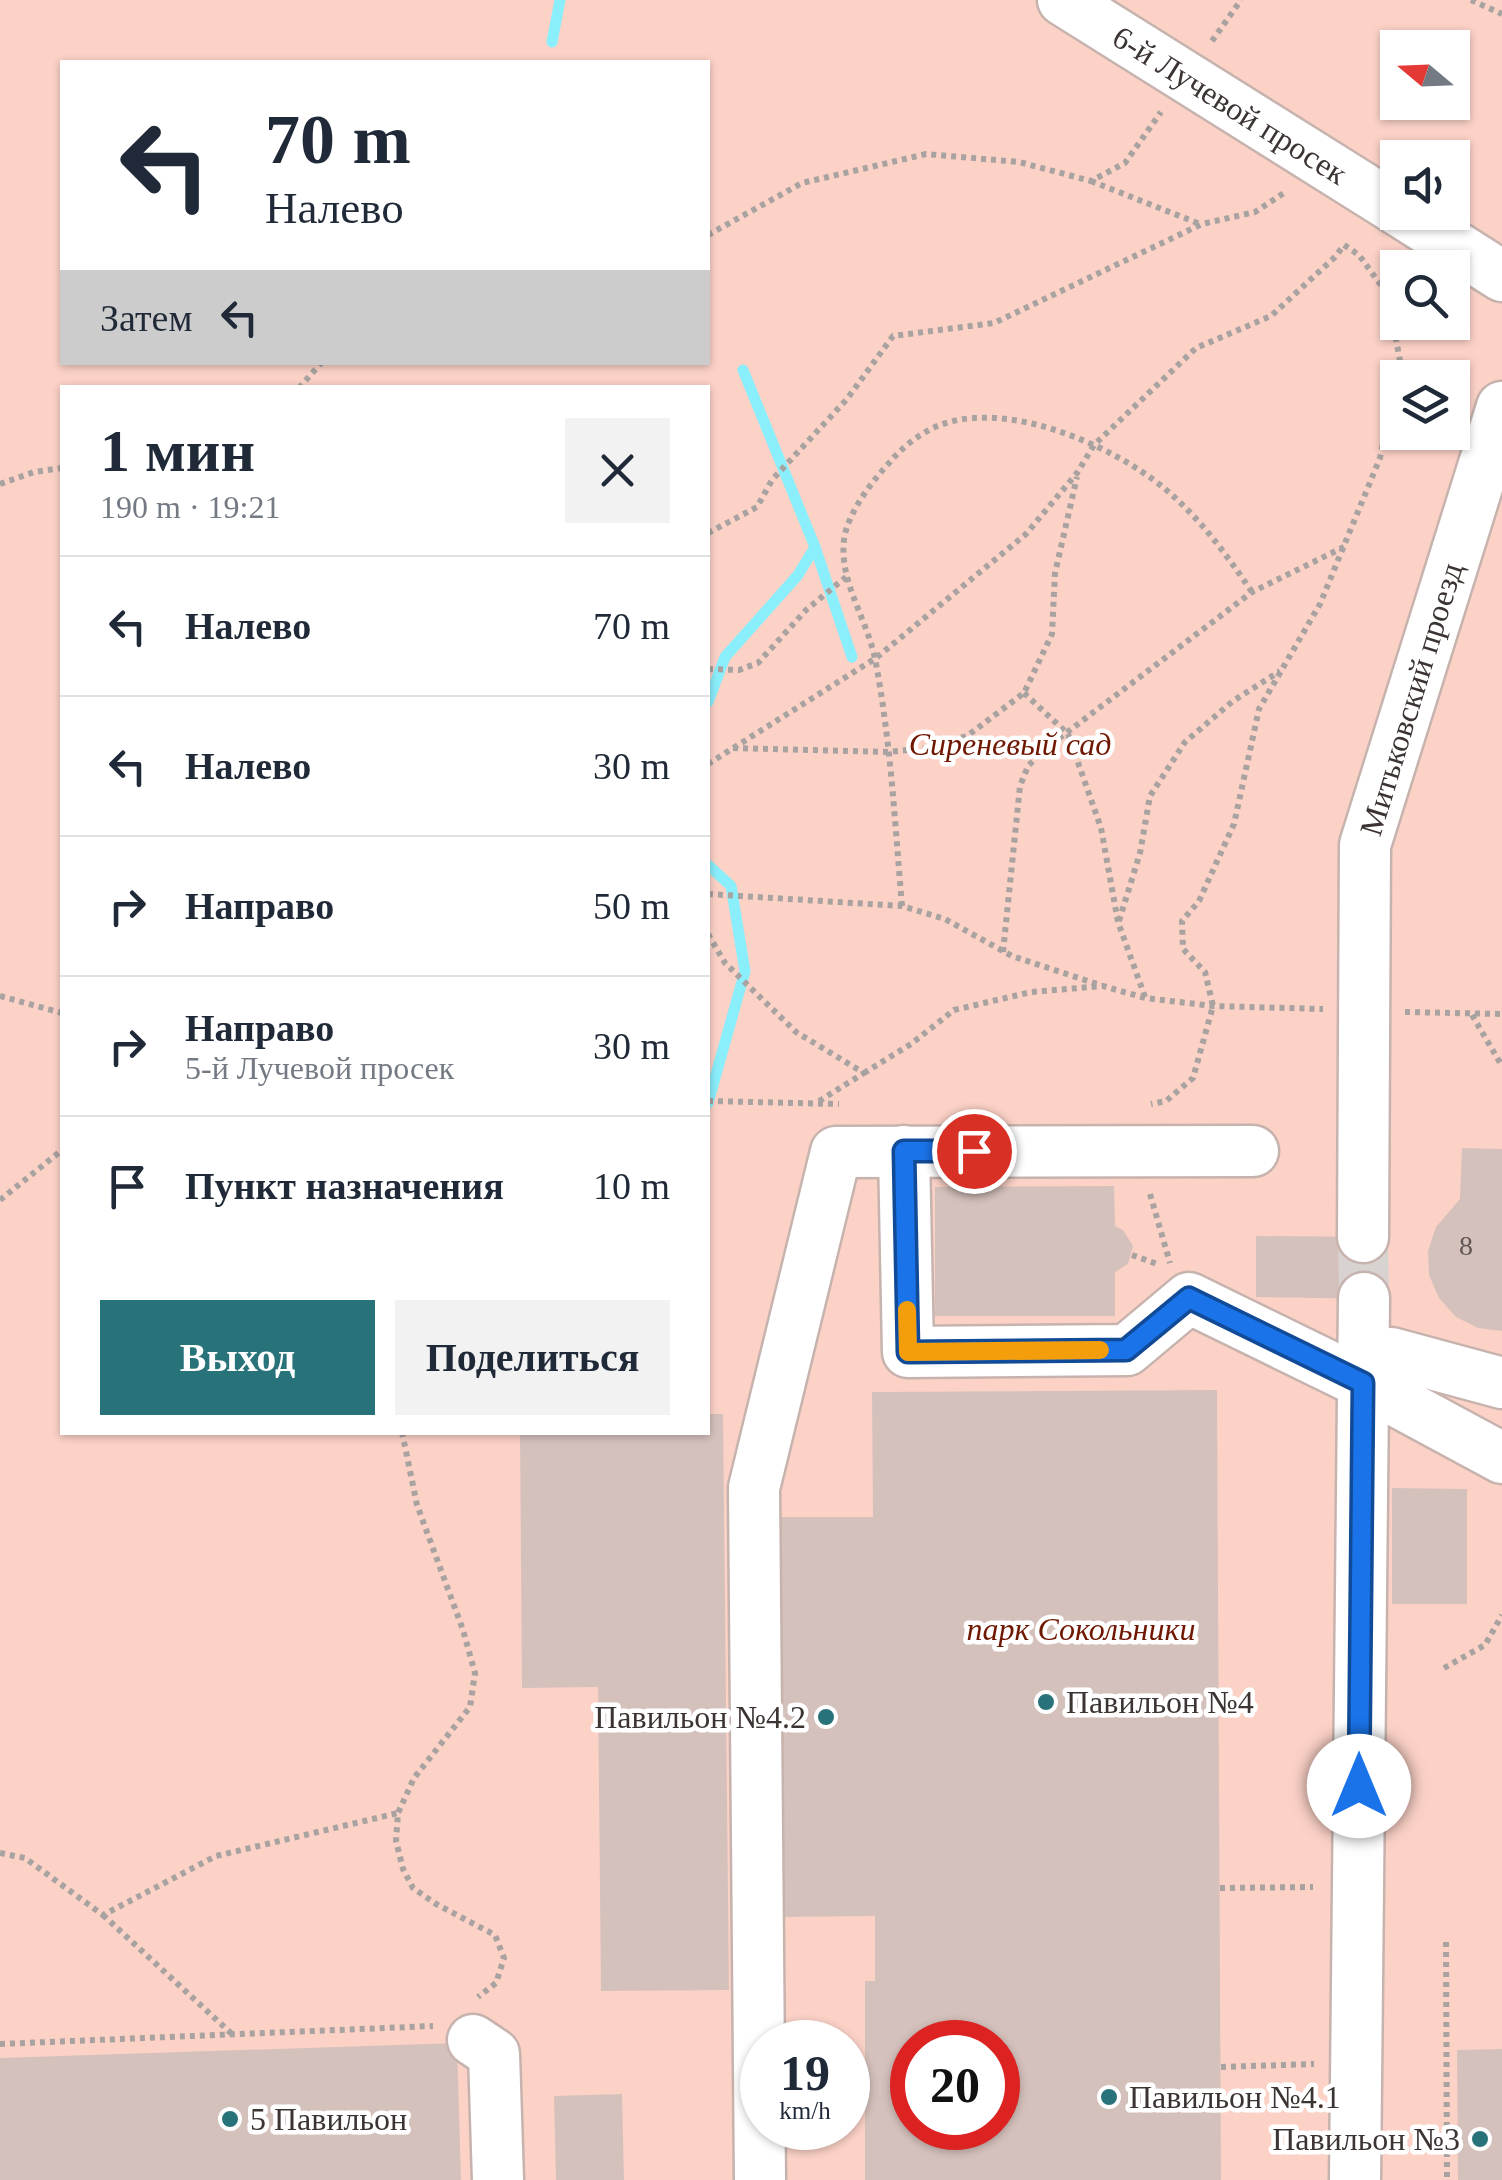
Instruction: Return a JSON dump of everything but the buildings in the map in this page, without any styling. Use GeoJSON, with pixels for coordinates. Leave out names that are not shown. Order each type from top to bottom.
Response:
{"type":"FeatureCollection","features":[{"type":"Feature","properties":{"kind":"street","name":"6-й Лучевой просек"},"geometry":{"type":"LineString","coordinates":[[1063,0],[1380,200]]}},
{"type":"Feature","properties":{"kind":"street","name":"6-й Лучевой просек"},"geometry":{"type":"LineString","coordinates":[[1428,230],[1502,276]]}},
{"type":"Feature","properties":{"kind":"street","name":"Митьковский проезд"},"geometry":{"type":"LineString","coordinates":[[1363,1237],[1364,845],[1502,407]]}},
{"type":"Feature","properties":{"kind":"street"},"geometry":{"type":"LineString","coordinates":[[760,2180],[754,1488],[836,1152],[904,1151],[1149,1128],[1253,1151]]}},
{"type":"Feature","properties":{"kind":"street"},"geometry":{"type":"LineString","coordinates":[[904,1151],[908,1352],[1126,1350],[1189,1298],[1377,1368],[1502,1382]]}},
{"type":"Feature","properties":{"kind":"street"},"geometry":{"type":"LineString","coordinates":[[1354,2180],[1377,1368],[1364,1298]]}},
{"type":"Feature","properties":{"kind":"street"},"geometry":{"type":"LineString","coordinates":[[1377,1368],[1502,1458]]}},
{"type":"Feature","properties":{"kind":"street"},"geometry":{"type":"LineString","coordinates":[[473,2032],[494,2054],[498,2180]]}},
{"type":"Feature","properties":{"kind":"path"},"geometry":{"type":"LineString","coordinates":[[1471,0],[1502,14]]}},
{"type":"Feature","properties":{"kind":"path"},"geometry":{"type":"LineString","coordinates":[[1092,181],[1125,163],[1186,78]]}},
{"type":"Feature","properties":{"kind":"path"},"geometry":{"type":"LineString","coordinates":[[710,234],[802,183],[926,154],[1019,162],[1092,181],[1202,224]]}},
{"type":"Feature","properties":{"kind":"path"},"geometry":{"type":"LineString","coordinates":[[710,532],[757,507],[772,480],[847,399],[893,336],[994,323],[1202,224],[1255,212],[1326,165]]}},
{"type":"Feature","properties":{"kind":"path"},"geometry":{"type":"LineString","coordinates":[[710,763],[876,658],[1026,534],[1078,473],[1094,444],[1196,348],[1271,316],[1344,245],[1360,255],[1388,294],[1400,361],[1380,458],[1320,604],[1259,709],[1234,824],[1200,902],[1182,921],[1183,950],[1205,972],[1213,1006],[1194,1078],[1166,1101],[1149,1128],[1149,1188],[1172,1270]]}},
{"type":"Feature","properties":{"kind":"path"},"geometry":{"type":"LineString","coordinates":[[302,385],[319,365]]}},
{"type":"Feature","properties":{"kind":"path"},"geometry":{"type":"LineString","coordinates":[[902,906],[890,752],[876,658],[846,578],[844,537],[868,486],[903,448],[932,428],[962,420],[990,419],[1047,426],[1094,444],[1162,486],[1214,536],[1252,592]]}},
{"type":"Feature","properties":{"kind":"path"},"geometry":{"type":"LineString","coordinates":[[0,484],[60,468]]}},
{"type":"Feature","properties":{"kind":"path"},"geometry":{"type":"LineString","coordinates":[[731,748],[890,752],[927,748],[967,736],[1024,693],[1052,634],[1055,572],[1078,473]]}},
{"type":"Feature","properties":{"kind":"path"},"geometry":{"type":"LineString","coordinates":[[1003,952],[1020,786],[1028,766],[1252,592],[1345,546]]}},
{"type":"Feature","properties":{"kind":"path"},"geometry":{"type":"LineString","coordinates":[[710,668],[723,672],[758,664],[806,610],[846,578]]}},
{"type":"Feature","properties":{"kind":"path"},"geometry":{"type":"LineString","coordinates":[[1118,922],[1140,853],[1150,796],[1185,742],[1232,701],[1282,671]]}},
{"type":"Feature","properties":{"kind":"path"},"geometry":{"type":"LineString","coordinates":[[1024,693],[1068,734],[1101,828],[1118,922],[1145,998]]}},
{"type":"Feature","properties":{"kind":"path"},"geometry":{"type":"LineString","coordinates":[[710,894],[902,906],[945,918],[1003,952],[1145,998],[1213,1006],[1502,1014]]}},
{"type":"Feature","properties":{"kind":"path"},"geometry":{"type":"LineString","coordinates":[[710,937],[725,963],[796,1032],[864,1073]]}},
{"type":"Feature","properties":{"kind":"path"},"geometry":{"type":"LineString","coordinates":[[815,1104],[911,1044],[954,1010],[1032,992],[1103,986]]}},
{"type":"Feature","properties":{"kind":"path"},"geometry":{"type":"LineString","coordinates":[[0,996],[60,1013]]}},
{"type":"Feature","properties":{"kind":"path"},"geometry":{"type":"LineString","coordinates":[[1471,1014],[1502,1066]]}},
{"type":"Feature","properties":{"kind":"path"},"geometry":{"type":"LineString","coordinates":[[710,1102],[852,1104]]}},
{"type":"Feature","properties":{"kind":"path"},"geometry":{"type":"LineString","coordinates":[[0,1200],[60,1152]]}},
{"type":"Feature","properties":{"kind":"path"},"geometry":{"type":"LineString","coordinates":[[0,2044],[232,2035],[473,2032],[472,2006],[480,1992],[496,1984],[504,1958],[495,1934],[413,1888],[396,1841],[398,1813],[414,1778],[470,1707],[474,1674],[463,1630],[416,1505],[403,1435]]}},
{"type":"Feature","properties":{"kind":"path"},"geometry":{"type":"LineString","coordinates":[[1444,1668],[1485,1645],[1502,1615]]}},
{"type":"Feature","properties":{"kind":"path"},"geometry":{"type":"LineString","coordinates":[[103,1915],[216,1856],[398,1813]]}},
{"type":"Feature","properties":{"kind":"path"},"geometry":{"type":"LineString","coordinates":[[0,1853],[25,1858],[103,1915],[232,2035]]}},
{"type":"Feature","properties":{"kind":"path"},"geometry":{"type":"LineString","coordinates":[[1220,1888],[1320,1887]]}},
{"type":"Feature","properties":{"kind":"path"},"geometry":{"type":"LineString","coordinates":[[1446,1942],[1447,2180]]}},
{"type":"Feature","properties":{"kind":"path"},"geometry":{"type":"LineString","coordinates":[[1221,2067],[1320,2064]]}},
{"type":"Feature","properties":{"kind":"green space","name":"парк Сокольники"},"geometry":{"type":"Polygon","coordinates":[[[0,0],[1502,0],[1502,2180],[0,2180],[0,0]]]}},
{"type":"Feature","properties":{"kind":"waterway"},"geometry":{"type":"LineString","coordinates":[[552,42],[560,0]]}},
{"type":"Feature","properties":{"kind":"waterway"},"geometry":{"type":"LineString","coordinates":[[710,697],[725,657],[798,575],[815,547],[743,370]]}},
{"type":"Feature","properties":{"kind":"waterway"},"geometry":{"type":"LineString","coordinates":[[815,547],[852,657]]}},
{"type":"Feature","properties":{"kind":"waterway"},"geometry":{"type":"LineString","coordinates":[[710,867],[731,886],[745,971],[710,1096]]}},
{"type":"Feature","properties":{"kind":"tunnel"},"geometry":{"type":"LineString","coordinates":[[1363,1237],[1364,1298]]}},
{"type":"Feature","properties":{"kind":"slow traffic"},"geometry":{"type":"LineString","coordinates":[[907,1310],[908,1352],[1100,1350]]}},
{"type":"Feature","properties":{"kind":"place","name":"Павильон №4"},"geometry":{"type":"Point","coordinates":[1046,1702]}},
{"type":"Feature","properties":{"kind":"place","name":"Павильон №4.2"},"geometry":{"type":"Point","coordinates":[826,1717]}},
{"type":"Feature","properties":{"kind":"place","name":"Павильон №4.1"},"geometry":{"type":"Point","coordinates":[1109,2097]}},
{"type":"Feature","properties":{"kind":"place","name":"5 Павильон"},"geometry":{"type":"Point","coordinates":[230,2119]}},
{"type":"Feature","properties":{"kind":"place","name":"Павильон №3"},"geometry":{"type":"Point","coordinates":[1480,2139]}},
{"type":"Feature","properties":{"kind":"route"},"geometry":{"type":"LineString","coordinates":[[974,1151],[904,1151],[908,1352],[1126,1350],[1189,1298],[1363,1383],[1359,1786]]}},
{"type":"Feature","properties":{"kind":"park label","name":"Сиреневый сад"},"geometry":{"type":"Point","coordinates":[1010,744]}}]}
